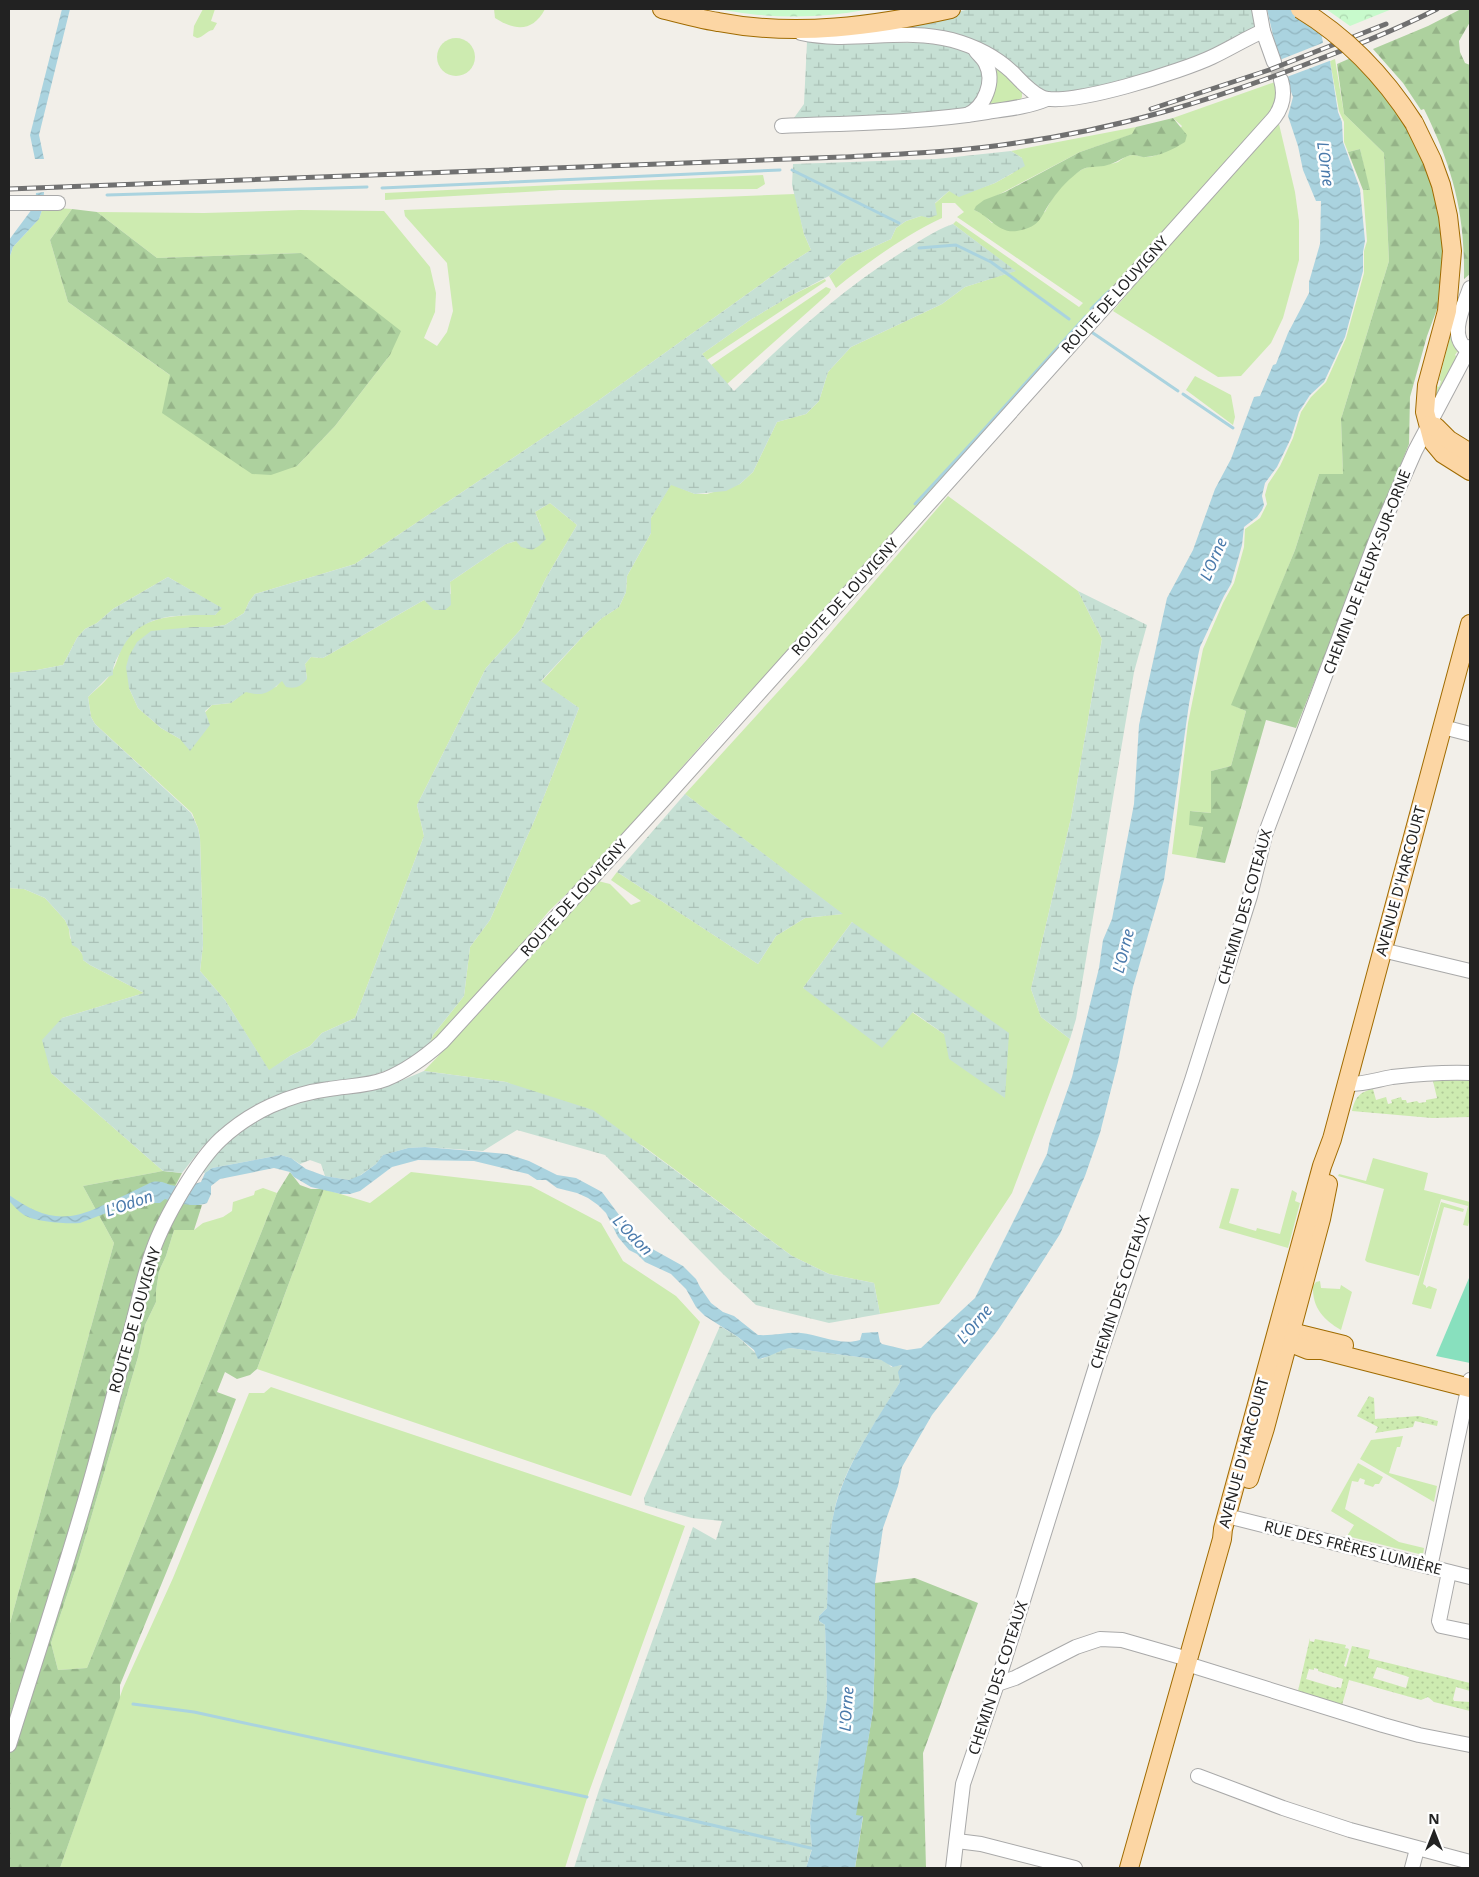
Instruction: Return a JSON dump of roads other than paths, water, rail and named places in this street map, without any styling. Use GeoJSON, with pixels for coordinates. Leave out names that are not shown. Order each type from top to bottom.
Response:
{"type":"FeatureCollection","features":[{"type":"Feature","properties":{"kind":"main road"},"geometry":{"type":"LineString","coordinates":[[662,9],[719,22],[803,30],[851,27],[951,9]]}},
{"type":"Feature","properties":{"kind":"main road"},"geometry":{"type":"LineString","coordinates":[[895,20],[906,11],[916,9]]}},
{"type":"Feature","properties":{"kind":"main road"},"geometry":{"type":"LineString","coordinates":[[1300,9],[1337,34],[1364,58],[1396,96],[1414,123],[1430,155],[1441,185],[1448,216],[1452,251],[1448,311],[1427,385],[1425,412],[1431,433],[1442,454],[1470,471]]}},
{"type":"Feature","properties":{"kind":"main road"},"geometry":{"type":"LineString","coordinates":[[1431,433],[1436,427],[1448,440],[1470,453]]}},
{"type":"Feature","properties":{"kind":"main road"},"geometry":{"type":"LineString","coordinates":[[1431,433],[1447,448],[1470,462]]}},
{"type":"Feature","properties":{"kind":"main road","name":"AVENUE D'HARCOURT"},"geometry":{"type":"LineString","coordinates":[[1222,1539],[1223,1529],[1326,1195],[1332,1163],[1332,1139],[1345,1084],[1443,727],[1467,651],[1470,624]]}},
{"type":"Feature","properties":{"kind":"main road"},"geometry":{"type":"LineString","coordinates":[[1283,1335],[1308,1350],[1322,1350],[1365,1357],[1470,1383]]}},
{"type":"Feature","properties":{"kind":"main road","name":"AVENUE D'HARCOURT"},"geometry":{"type":"LineString","coordinates":[[1222,1539],[1235,1518],[1265,1428],[1283,1335]]}},
{"type":"Feature","properties":{"kind":"main road"},"geometry":{"type":"LineString","coordinates":[[1129,1868],[1222,1539]]}},
{"type":"Feature","properties":{"kind":"street"},"geometry":{"type":"LineString","coordinates":[[1259,9],[1263,31],[1274,62]]}},
{"type":"Feature","properties":{"kind":"street"},"geometry":{"type":"LineString","coordinates":[[781,29],[819,37],[912,36],[940,38],[972,47],[998,61],[1029,89],[1047,99]]}},
{"type":"Feature","properties":{"kind":"street"},"geometry":{"type":"LineString","coordinates":[[782,126],[909,121],[967,115],[1023,106],[1047,99],[1058,100],[1090,95],[1192,66],[1263,31]]}},
{"type":"Feature","properties":{"kind":"street"},"geometry":{"type":"LineString","coordinates":[[967,115],[972,113],[980,104],[989,85],[986,63],[972,47]]}},
{"type":"Feature","properties":{"kind":"street","name":"ROUTE DE LOUVIGNY"},"geometry":{"type":"LineString","coordinates":[[9,1745],[82,1514],[154,1249],[175,1205],[202,1161],[220,1140],[241,1123],[266,1107],[326,1089],[384,1080],[416,1063],[442,1042],[653,812],[1274,118],[1283,100],[1281,80]]}},
{"type":"Feature","properties":{"kind":"street"},"geometry":{"type":"LineString","coordinates":[[9,203],[46,203]]}},
{"type":"Feature","properties":{"kind":"street"},"geometry":{"type":"LineString","coordinates":[[1431,433],[1469,348],[1460,342],[1457,333],[1470,288]]}},
{"type":"Feature","properties":{"kind":"street","name":"CHEMIN DE FLEURY-SUR-ORNE"},"geometry":{"type":"LineString","coordinates":[[1308,721],[1378,535],[1413,454],[1431,433]]}},
{"type":"Feature","properties":{"kind":"street","name":"CHEMIN DES COTEAUX"},"geometry":{"type":"LineString","coordinates":[[953,1868],[964,1784],[1101,1350],[1192,1080],[1250,896],[1265,835],[1308,721]]}},
{"type":"Feature","properties":{"kind":"street"},"geometry":{"type":"LineString","coordinates":[[1443,727],[1470,734]]}},
{"type":"Feature","properties":{"kind":"street"},"geometry":{"type":"LineString","coordinates":[[1382,950],[1470,972]]}},
{"type":"Feature","properties":{"kind":"street"},"geometry":{"type":"LineString","coordinates":[[1345,1084],[1442,1072],[1470,1073]]}},
{"type":"Feature","properties":{"kind":"street"},"geometry":{"type":"LineString","coordinates":[[1430,1567],[1470,1383]]}},
{"type":"Feature","properties":{"kind":"street","name":"RUE DES FRÈRES LUMIÈRE"},"geometry":{"type":"LineString","coordinates":[[1235,1518],[1470,1577]]}},
{"type":"Feature","properties":{"kind":"street"},"geometry":{"type":"LineString","coordinates":[[1449,1572],[1440,1608],[1439,1622],[1441,1626],[1470,1632]]}},
{"type":"Feature","properties":{"kind":"street"},"geometry":{"type":"LineString","coordinates":[[997,1684],[1015,1678],[1076,1647],[1100,1639],[1122,1640],[1242,1682],[1383,1725],[1419,1735],[1470,1745]]}},
{"type":"Feature","properties":{"kind":"street"},"geometry":{"type":"LineString","coordinates":[[1198,1776],[1283,1808],[1417,1849],[1470,1862]]}},
{"type":"Feature","properties":{"kind":"street"},"geometry":{"type":"LineString","coordinates":[[957,1841],[981,1844],[1075,1868]]}},
{"type":"Feature","properties":{"kind":"street"},"geometry":{"type":"LineString","coordinates":[[1412,1868],[1417,1849]]}},
{"type":"Feature","properties":{"kind":"water"},"geometry":{"type":"Polygon","coordinates":[[[62,9],[70,9],[39,135],[44,159],[35,159],[30,135],[62,9]]]}},
{"type":"Feature","properties":{"kind":"water"},"geometry":{"type":"Polygon","coordinates":[[[1267,9],[1317,9],[1323,43],[1330,61],[1338,112],[1342,122],[1343,142],[1360,189],[1365,241],[1363,271],[1345,337],[1324,382],[1310,395],[1299,412],[1291,438],[1277,467],[1265,483],[1262,496],[1264,505],[1262,510],[1257,517],[1244,527],[1242,545],[1231,584],[1200,647],[1189,704],[1164,880],[1133,987],[1118,1062],[1100,1133],[1085,1176],[1060,1234],[998,1330],[932,1415],[902,1467],[898,1486],[883,1528],[875,1583],[873,1711],[856,1815],[863,1816],[855,1868],[806,1868],[812,1849],[810,1823],[827,1697],[825,1625],[819,1621],[819,1616],[827,1608],[829,1548],[834,1512],[845,1478],[853,1461],[900,1382],[898,1372],[902,1365],[893,1367],[881,1360],[790,1348],[758,1359],[754,1350],[738,1337],[705,1316],[696,1307],[686,1289],[671,1274],[645,1262],[637,1254],[629,1250],[618,1237],[606,1213],[588,1198],[557,1188],[546,1180],[537,1180],[528,1174],[474,1161],[418,1160],[392,1167],[360,1191],[350,1194],[341,1194],[311,1187],[294,1177],[290,1172],[274,1168],[220,1179],[211,1186],[211,1194],[207,1203],[197,1205],[186,1204],[165,1199],[160,1203],[154,1203],[151,1196],[80,1223],[51,1222],[29,1217],[9,1201],[9,1195],[31,1209],[52,1216],[63,1216],[86,1212],[152,1182],[176,1186],[189,1185],[201,1182],[205,1173],[212,1168],[281,1155],[291,1158],[306,1169],[325,1176],[349,1180],[361,1175],[376,1164],[383,1155],[408,1148],[425,1147],[507,1154],[529,1161],[557,1175],[576,1178],[602,1192],[634,1235],[647,1246],[683,1266],[696,1279],[711,1303],[723,1312],[734,1316],[758,1335],[801,1333],[830,1340],[853,1342],[860,1340],[862,1333],[878,1332],[882,1344],[907,1350],[921,1348],[975,1298],[1047,1154],[1072,1077],[1099,968],[1103,940],[1112,919],[1134,804],[1139,725],[1167,598],[1193,550],[1215,489],[1231,459],[1254,397],[1260,396],[1273,365],[1276,364],[1288,333],[1309,293],[1309,282],[1320,244],[1321,201],[1316,201],[1303,170],[1298,146],[1288,116],[1293,97],[1277,53],[1267,9]]]}},
{"type":"Feature","properties":{"kind":"water"},"geometry":{"type":"Polygon","coordinates":[[[44,192],[43,207],[39,219],[13,247],[9,259],[9,240],[35,205],[36,193],[44,192]]]}},
{"type":"Feature","properties":{"kind":"waterway"},"geometry":{"type":"LineString","coordinates":[[382,188],[780,170]]}},
{"type":"Feature","properties":{"kind":"waterway"},"geometry":{"type":"LineString","coordinates":[[792,170],[899,223]]}},
{"type":"Feature","properties":{"kind":"waterway"},"geometry":{"type":"LineString","coordinates":[[107,195],[367,187]]}},
{"type":"Feature","properties":{"kind":"waterway"},"geometry":{"type":"LineString","coordinates":[[919,248],[956,245],[991,262],[1069,319]]}},
{"type":"Feature","properties":{"kind":"waterway"},"geometry":{"type":"LineString","coordinates":[[1091,309],[1109,291]]}},
{"type":"Feature","properties":{"kind":"waterway"},"geometry":{"type":"LineString","coordinates":[[915,504],[1086,316]]}},
{"type":"Feature","properties":{"kind":"waterway"},"geometry":{"type":"LineString","coordinates":[[1090,331],[1178,391]]}},
{"type":"Feature","properties":{"kind":"waterway"},"geometry":{"type":"LineString","coordinates":[[1183,394],[1233,428]]}},
{"type":"Feature","properties":{"kind":"waterway"},"geometry":{"type":"LineString","coordinates":[[133,1704],[194,1712],[587,1797]]}},
{"type":"Feature","properties":{"kind":"waterway"},"geometry":{"type":"LineString","coordinates":[[604,1800],[815,1849]]}},
{"type":"Feature","properties":{"kind":"tunnel"},"geometry":{"type":"LineString","coordinates":[[1274,62],[1281,80]]}},
{"type":"Feature","properties":{"kind":"railway"},"geometry":{"type":"LineString","coordinates":[[9,189],[842,157],[972,149],[1090,130],[1198,102],[1338,52],[1388,32],[1437,9]]}},
{"type":"Feature","properties":{"kind":"railway"},"geometry":{"type":"LineString","coordinates":[[1151,109],[1269,70],[1386,24]]}},
{"type":"Feature","properties":{"kind":"water label","name":"L'Orne"},"geometry":{"type":"Point","coordinates":[1326,164]}},
{"type":"Feature","properties":{"kind":"water label","name":"L'Orne"},"geometry":{"type":"Point","coordinates":[1213,559]}},
{"type":"Feature","properties":{"kind":"water label","name":"L'Orne"},"geometry":{"type":"Point","coordinates":[1123,951]}},
{"type":"Feature","properties":{"kind":"water label","name":"L'Odon"},"geometry":{"type":"Point","coordinates":[129,1203]}},
{"type":"Feature","properties":{"kind":"water label","name":"L'Odon"},"geometry":{"type":"Point","coordinates":[633,1235]}},
{"type":"Feature","properties":{"kind":"water label","name":"L'Orne"},"geometry":{"type":"Point","coordinates":[974,1324]}},
{"type":"Feature","properties":{"kind":"water label","name":"L'Orne"},"geometry":{"type":"Point","coordinates":[846,1709]}}]}
